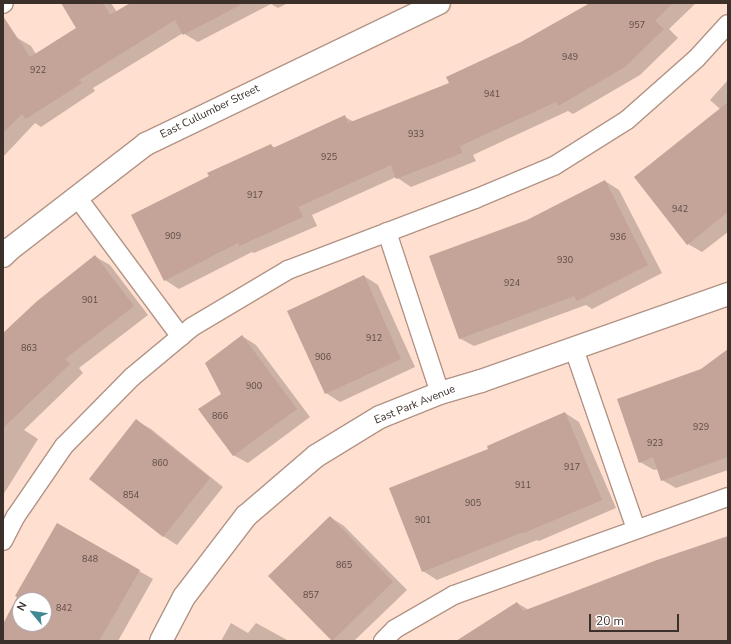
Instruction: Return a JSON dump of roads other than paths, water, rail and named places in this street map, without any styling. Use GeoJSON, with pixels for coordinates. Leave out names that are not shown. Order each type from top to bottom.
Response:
{"type":"FeatureCollection","features":[{"type":"Feature","properties":{"kind":"street","name":"East Cullumber Street"},"geometry":{"type":"LineString","coordinates":[[3,256],[146,144],[439,3]]}},
{"type":"Feature","properties":{"kind":"street","name":"East Park Avenue"},"geometry":{"type":"LineString","coordinates":[[161,641],[184,597],[246,516],[316,456],[380,417],[440,393],[481,382],[728,294]]}},
{"type":"Feature","properties":{"kind":"lane"},"geometry":{"type":"LineString","coordinates":[[3,541],[16,516],[64,446],[132,376],[192,327],[288,270],[475,199],[554,166],[627,120],[696,59],[728,24]]}},
{"type":"Feature","properties":{"kind":"lane"},"geometry":{"type":"LineString","coordinates":[[77,197],[181,337]]}},
{"type":"Feature","properties":{"kind":"lane"},"geometry":{"type":"LineString","coordinates":[[387,232],[440,393]]}},
{"type":"Feature","properties":{"kind":"lane"},"geometry":{"type":"LineString","coordinates":[[574,349],[636,529]]}},
{"type":"Feature","properties":{"kind":"lane"},"geometry":{"type":"LineString","coordinates":[[383,641],[395,629],[454,595],[728,497]]}}]}
